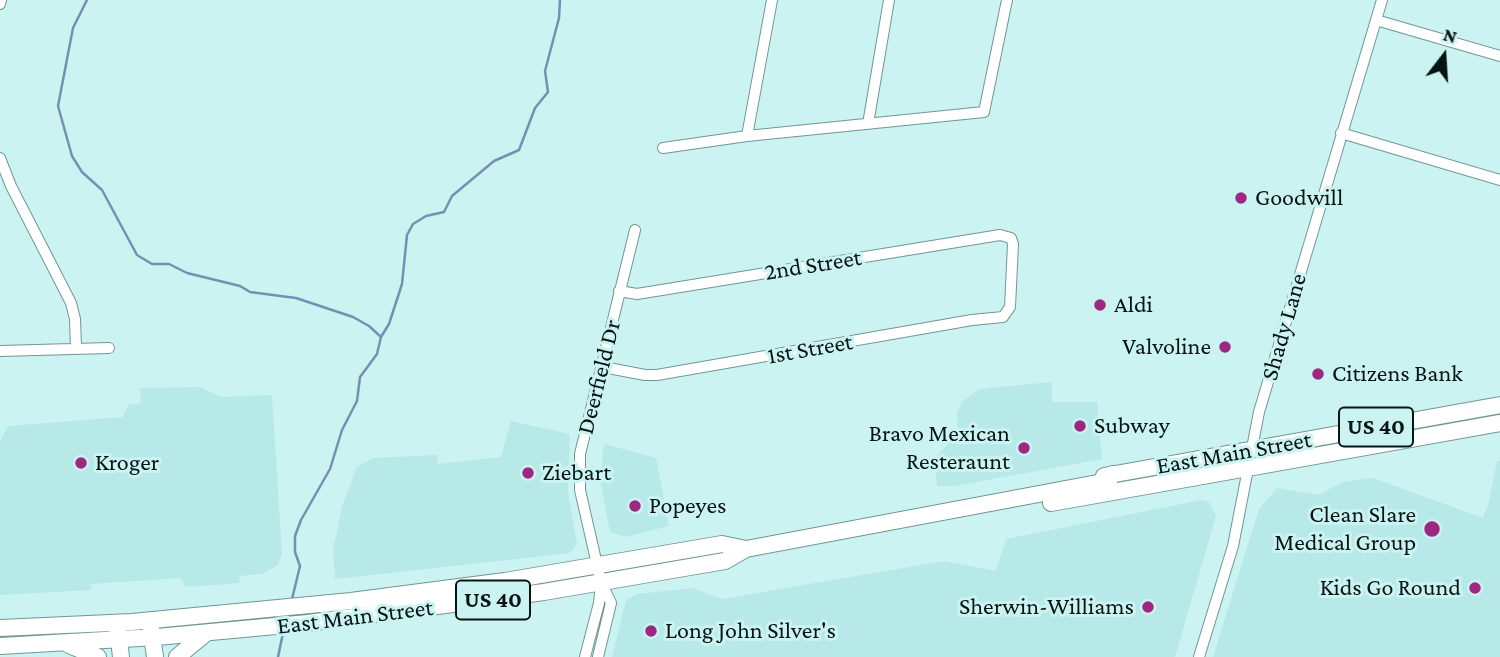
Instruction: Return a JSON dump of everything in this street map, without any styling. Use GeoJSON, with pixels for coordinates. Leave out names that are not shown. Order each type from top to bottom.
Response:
{"type":"FeatureCollection","features":[{"type":"Feature","properties":{"kind":"main road","name":"East Main Street"},"geometry":{"type":"LineString","coordinates":[[0,646],[205,633],[473,603],[722,544],[746,549],[1108,481],[1113,474],[1500,405]]}},
{"type":"Feature","properties":{"kind":"main road","name":"East Main Street"},"geometry":{"type":"LineString","coordinates":[[1013,500],[1025,507],[1500,424]]}},
{"type":"Feature","properties":{"kind":"main road","name":"East Main Street"},"geometry":{"type":"LineString","coordinates":[[0,628],[150,620],[599,574]]}},
{"type":"Feature","properties":{"kind":"main road"},"geometry":{"type":"LineString","coordinates":[[150,620],[155,657]]}},
{"type":"Feature","properties":{"kind":"main road"},"geometry":{"type":"LineString","coordinates":[[115,622],[121,657]]}},
{"type":"Feature","properties":{"kind":"main road"},"geometry":{"type":"LineString","coordinates":[[177,657],[205,633]]}},
{"type":"Feature","properties":{"kind":"main road"},"geometry":{"type":"LineString","coordinates":[[60,643],[98,657]]}},
{"type":"Feature","properties":{"kind":"street"},"geometry":{"type":"LineString","coordinates":[[747,136],[772,0]]}},
{"type":"Feature","properties":{"kind":"street"},"geometry":{"type":"LineString","coordinates":[[868,124],[889,0]]}},
{"type":"Feature","properties":{"kind":"street"},"geometry":{"type":"LineString","coordinates":[[663,148],[747,136],[984,112],[1007,0]]}},
{"type":"Feature","properties":{"kind":"street","name":"Shady Lane"},"geometry":{"type":"LineString","coordinates":[[1199,657],[1233,545],[1259,412],[1381,0]]}},
{"type":"Feature","properties":{"kind":"street"},"geometry":{"type":"LineString","coordinates":[[1376,20],[1500,56]]}},
{"type":"Feature","properties":{"kind":"street"},"geometry":{"type":"LineString","coordinates":[[1341,133],[1500,180]]}},
{"type":"Feature","properties":{"kind":"street"},"geometry":{"type":"LineString","coordinates":[[0,158],[10,186],[71,303],[75,319],[76,348]]}},
{"type":"Feature","properties":{"kind":"street","name":"Deerfield Dr"},"geometry":{"type":"LineString","coordinates":[[598,657],[611,603],[599,574],[580,490],[579,465],[585,427],[603,367],[635,230]]}},
{"type":"Feature","properties":{"kind":"street","name":"2nd Street"},"geometry":{"type":"LineString","coordinates":[[619,291],[637,294],[896,251],[1007,236],[1013,244],[1010,306]]}},
{"type":"Feature","properties":{"kind":"street","name":"1st Street"},"geometry":{"type":"LineString","coordinates":[[603,367],[657,375],[972,320],[995,319],[1003,317],[1010,306]]}},
{"type":"Feature","properties":{"kind":"street"},"geometry":{"type":"LineString","coordinates":[[0,351],[109,348]]}},
{"type":"Feature","properties":{"kind":"street"},"geometry":{"type":"LineString","coordinates":[[585,657],[599,603],[599,574]]}},
{"type":"Feature","properties":{"kind":"shaded area"},"geometry":{"type":"Polygon","coordinates":[[[1052,382],[1052,402],[1097,402],[1102,459],[954,486],[937,486],[935,458],[958,433],[957,412],[962,402],[979,389],[1052,382]]]}},
{"type":"Feature","properties":{"kind":"shaded area"},"geometry":{"type":"Polygon","coordinates":[[[200,387],[221,397],[272,395],[282,553],[278,565],[262,574],[239,576],[240,583],[186,587],[180,578],[91,584],[91,590],[0,595],[0,441],[8,426],[123,417],[128,405],[141,403],[140,388],[200,387]]]}},
{"type":"Feature","properties":{"kind":"shaded area"},"geometry":{"type":"Polygon","coordinates":[[[511,421],[570,434],[568,491],[577,544],[570,553],[335,579],[333,551],[342,506],[357,467],[373,458],[437,455],[438,464],[501,457],[511,421]]]}},
{"type":"Feature","properties":{"kind":"shaded area"},"geometry":{"type":"Polygon","coordinates":[[[604,444],[656,458],[669,526],[626,537],[610,532],[600,480],[604,444]]]}},
{"type":"Feature","properties":{"kind":"shaded area"},"geometry":{"type":"Polygon","coordinates":[[[1497,461],[1500,461],[1500,657],[1213,657],[1259,509],[1277,488],[1318,495],[1343,482],[1373,478],[1483,518],[1497,461]]]}},
{"type":"Feature","properties":{"kind":"shaded area"},"geometry":{"type":"Polygon","coordinates":[[[1202,500],[1209,502],[1216,516],[1175,657],[612,657],[626,600],[637,594],[693,588],[722,599],[944,561],[996,571],[1006,539],[1202,500]]]}},
{"type":"Feature","properties":{"kind":"waterway"},"geometry":{"type":"LineString","coordinates":[[87,0],[73,28],[58,106],[72,156],[82,172],[102,190],[137,255],[152,264],[169,264],[187,273],[240,286],[250,292],[296,298],[353,317],[381,337]]}},
{"type":"Feature","properties":{"kind":"waterway"},"geometry":{"type":"LineString","coordinates":[[292,599],[300,566],[295,552],[295,536],[330,469],[342,430],[357,401],[360,377],[377,354],[381,337],[389,324],[402,284],[407,235],[413,224],[426,216],[444,212],[452,196],[494,161],[519,150],[535,108],[548,92],[545,71],[559,18],[560,0]]}},
{"type":"Feature","properties":{"kind":"waterway"},"geometry":{"type":"LineString","coordinates":[[278,657],[283,633]]}},
{"type":"Feature","properties":{"kind":"place","name":"Goodwill"},"geometry":{"type":"Point","coordinates":[1241,198]}},
{"type":"Feature","properties":{"kind":"place","name":"Aldi"},"geometry":{"type":"Point","coordinates":[1100,305]}},
{"type":"Feature","properties":{"kind":"place","name":"Valvoline"},"geometry":{"type":"Point","coordinates":[1225,347]}},
{"type":"Feature","properties":{"kind":"place","name":"Citizens Bank"},"geometry":{"type":"Point","coordinates":[1318,374]}},
{"type":"Feature","properties":{"kind":"place","name":"Subway"},"geometry":{"type":"Point","coordinates":[1080,426]}},
{"type":"Feature","properties":{"kind":"place","name":"Bravo Mexican Resteraunt"},"geometry":{"type":"Point","coordinates":[1024,448]}},
{"type":"Feature","properties":{"kind":"place","name":"Kroger"},"geometry":{"type":"Point","coordinates":[81,463]}},
{"type":"Feature","properties":{"kind":"place","name":"Ziebart"},"geometry":{"type":"Point","coordinates":[528,473]}},
{"type":"Feature","properties":{"kind":"place","name":"Popeyes"},"geometry":{"type":"Point","coordinates":[635,506]}},
{"type":"Feature","properties":{"kind":"place","name":"Clean Slare Medical Group"},"geometry":{"type":"Point","coordinates":[1432,529]}},
{"type":"Feature","properties":{"kind":"place","name":"Kids Go Round"},"geometry":{"type":"Point","coordinates":[1475,588]}},
{"type":"Feature","properties":{"kind":"place","name":"Sherwin-Williams"},"geometry":{"type":"Point","coordinates":[1148,607]}},
{"type":"Feature","properties":{"kind":"place","name":"Long John Silver's"},"geometry":{"type":"Point","coordinates":[651,631]}}]}
